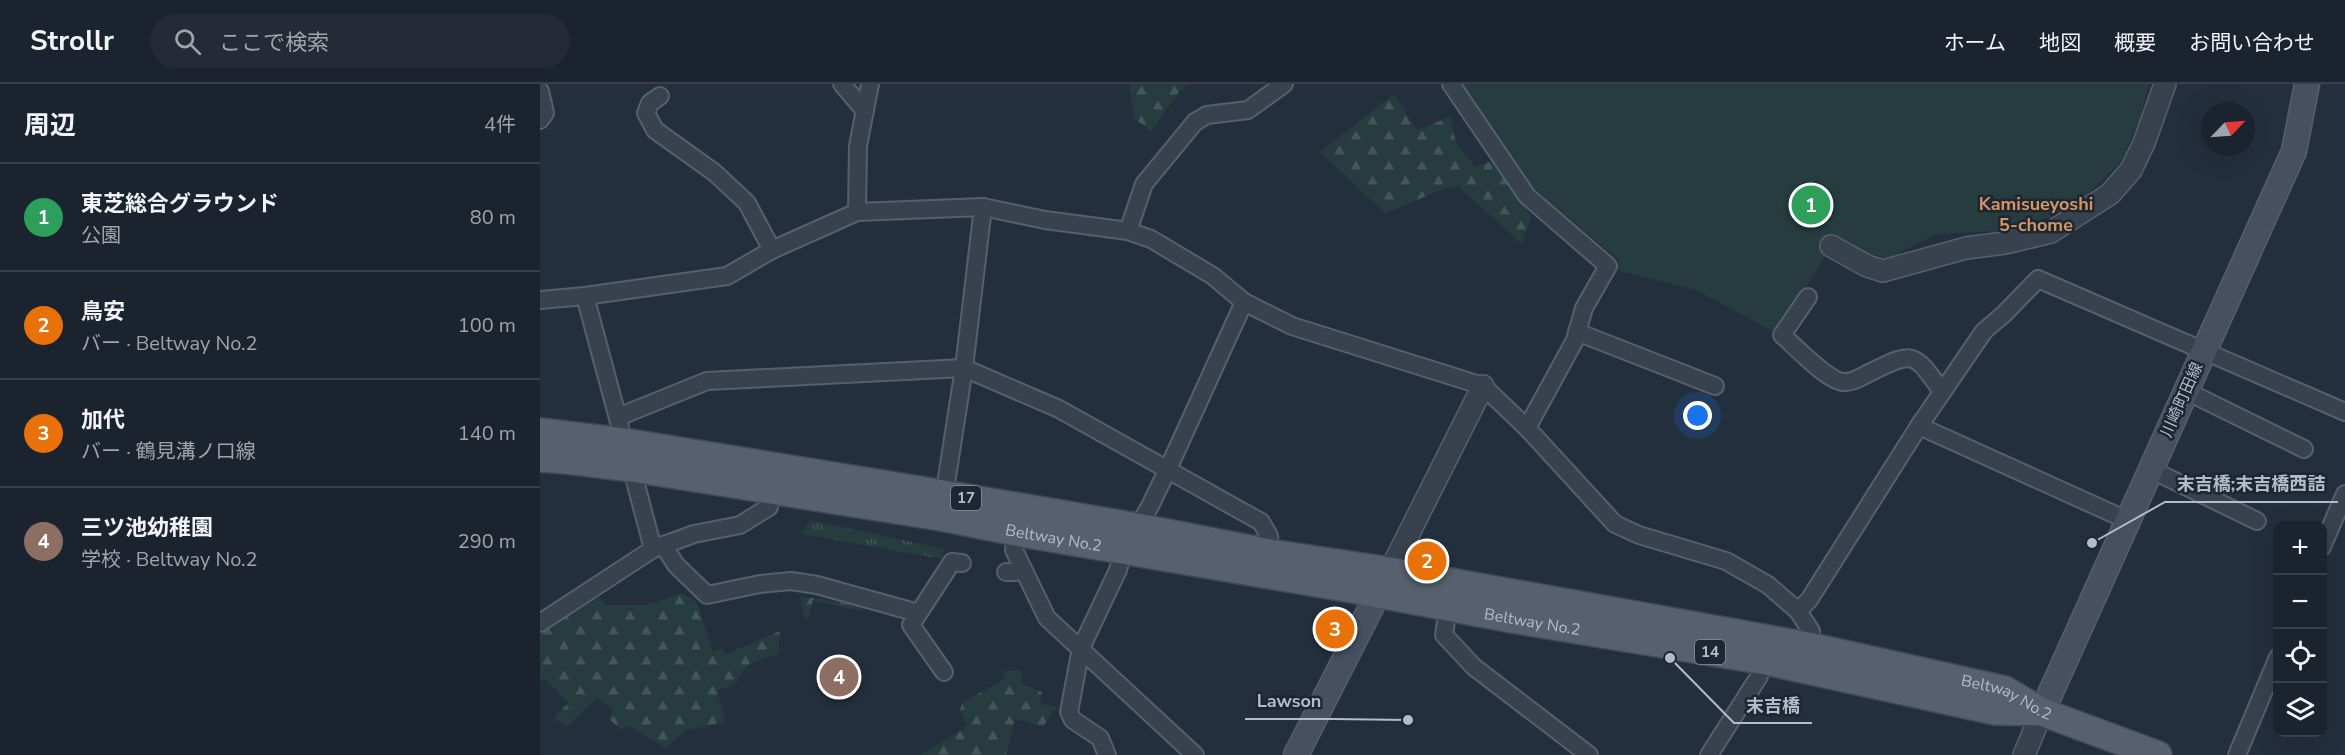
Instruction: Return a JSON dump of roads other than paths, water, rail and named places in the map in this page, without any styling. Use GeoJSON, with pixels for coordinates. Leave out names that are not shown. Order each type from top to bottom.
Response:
{"type":"FeatureCollection","features":[{"type":"Feature","properties":{"kind":"main road","name":"川崎町田線"},"geometry":{"type":"LineString","coordinates":[[2042,712],[2294,151],[2307,84]]}},
{"type":"Feature","properties":{"kind":"main road","name":"Beltway No.2"},"geometry":{"type":"LineString","coordinates":[[540,432],[621,429],[942,506],[1130,538],[1376,593],[1766,661],[1995,711],[2042,712]]}},
{"type":"Feature","properties":{"kind":"main road","name":"Beltway No.2"},"geometry":{"type":"LineString","coordinates":[[540,458],[567,459],[632,468],[771,490],[942,506],[1016,532],[1130,538],[1270,553],[1390,571],[1808,646],[2005,690],[2042,712]]}},
{"type":"Feature","properties":{"kind":"main road"},"geometry":{"type":"LineString","coordinates":[[1296,755],[1376,593],[1390,571]]}},
{"type":"Feature","properties":{"kind":"main road","name":"14"},"geometry":{"type":"LineString","coordinates":[[2042,712],[2158,755]]}},
{"type":"Feature","properties":{"kind":"street"},"geometry":{"type":"LineString","coordinates":[[842,84],[865,111]]}},
{"type":"Feature","properties":{"kind":"street"},"geometry":{"type":"LineString","coordinates":[[857,212],[858,146],[870,84]]}},
{"type":"Feature","properties":{"kind":"street"},"geometry":{"type":"LineString","coordinates":[[1128,231],[1144,184],[1195,122],[1207,115],[1248,110],[1284,84]]}},
{"type":"Feature","properties":{"kind":"street"},"geometry":{"type":"LineString","coordinates":[[1451,84],[1527,196],[1608,266],[1584,308],[1577,332],[1527,428]]}},
{"type":"Feature","properties":{"kind":"street"},"geometry":{"type":"LineString","coordinates":[[1831,246],[1867,267],[1883,271],[1966,248],[2006,243],[2051,231],[2110,194],[2131,170],[2148,134],[2165,84]]}},
{"type":"Feature","properties":{"kind":"street"},"geometry":{"type":"LineString","coordinates":[[540,92],[545,113],[540,120]]}},
{"type":"Feature","properties":{"kind":"street"},"geometry":{"type":"LineString","coordinates":[[660,96],[650,103],[646,113],[655,130],[715,173],[747,203],[772,250]]}},
{"type":"Feature","properties":{"kind":"street"},"geometry":{"type":"LineString","coordinates":[[942,506],[964,368],[983,207]]}},
{"type":"Feature","properties":{"kind":"street"},"geometry":{"type":"LineString","coordinates":[[540,300],[727,276],[772,250],[857,212],[983,207],[1045,220],[1128,231],[1151,239],[1212,276],[1244,302],[1292,326],[1483,386],[1527,428],[1615,524],[1640,536],[1726,561],[1768,585],[1797,611],[1811,631],[1808,646]]}},
{"type":"Feature","properties":{"kind":"street"},"geometry":{"type":"LineString","coordinates":[[1797,611],[1809,600],[1918,426],[1984,331],[2038,279],[2345,412]]}},
{"type":"Feature","properties":{"kind":"street"},"geometry":{"type":"LineString","coordinates":[[585,296],[632,468],[658,547],[707,595],[760,584],[790,581],[817,585],[918,613]]}},
{"type":"Feature","properties":{"kind":"street"},"geometry":{"type":"LineString","coordinates":[[1808,297],[1782,335],[1832,378],[1844,382],[1858,379],[1896,360],[1908,358],[1917,360],[1924,366],[1942,392]]}},
{"type":"Feature","properties":{"kind":"street"},"geometry":{"type":"LineString","coordinates":[[1107,755],[1100,738],[1073,720],[1069,712],[1081,648],[1118,570],[1130,538],[1149,508],[1168,469],[1244,302]]}},
{"type":"Feature","properties":{"kind":"street"},"geometry":{"type":"LineString","coordinates":[[1577,332],[1715,386]]}},
{"type":"Feature","properties":{"kind":"street"},"geometry":{"type":"LineString","coordinates":[[621,429],[707,381],[964,368],[1059,409],[1261,522],[1269,536],[1270,553]]}},
{"type":"Feature","properties":{"kind":"street"},"geometry":{"type":"LineString","coordinates":[[1390,571],[1483,386]]}},
{"type":"Feature","properties":{"kind":"street"},"geometry":{"type":"LineString","coordinates":[[2186,391],[2304,449]]}},
{"type":"Feature","properties":{"kind":"street"},"geometry":{"type":"LineString","coordinates":[[1918,426],[2129,520]]}},
{"type":"Feature","properties":{"kind":"street"},"geometry":{"type":"LineString","coordinates":[[2152,470],[2257,521]]}},
{"type":"Feature","properties":{"kind":"street"},"geometry":{"type":"LineString","coordinates":[[540,623],[658,547],[694,534],[741,525],[769,507],[771,490]]}},
{"type":"Feature","properties":{"kind":"street"},"geometry":{"type":"LineString","coordinates":[[2327,535],[2345,494]]}},
{"type":"Feature","properties":{"kind":"street"},"geometry":{"type":"LineString","coordinates":[[1016,532],[1014,570],[1047,618],[1195,755]]}},
{"type":"Feature","properties":{"kind":"street"},"geometry":{"type":"LineString","coordinates":[[944,672],[911,625],[952,562],[962,562]]}},
{"type":"Feature","properties":{"kind":"street"},"geometry":{"type":"LineString","coordinates":[[1448,607],[1444,636],[1466,659],[1589,755]]}},
{"type":"Feature","properties":{"kind":"street"},"geometry":{"type":"LineString","coordinates":[[1709,755],[1758,678],[1766,661]]}},
{"type":"Feature","properties":{"kind":"street"},"geometry":{"type":"LineString","coordinates":[[2237,755],[2273,667]]}},
{"type":"Feature","properties":{"kind":"street"},"geometry":{"type":"LineString","coordinates":[[2024,755],[2042,712]]}},
{"type":"Feature","properties":{"kind":"place","name":"東芝総合グラウンド"},"geometry":{"type":"Point","coordinates":[1811,205]}},
{"type":"Feature","properties":{"kind":"place","name":"末吉橋;末吉橋西詰"},"geometry":{"type":"Point","coordinates":[2092,543]}},
{"type":"Feature","properties":{"kind":"place","name":"鳥安"},"geometry":{"type":"Point","coordinates":[1427,561]}},
{"type":"Feature","properties":{"kind":"place","name":"加代"},"geometry":{"type":"Point","coordinates":[1335,629]}},
{"type":"Feature","properties":{"kind":"place","name":"末吉橋"},"geometry":{"type":"Point","coordinates":[1670,658]}},
{"type":"Feature","properties":{"kind":"place","name":"三ツ池幼稚園"},"geometry":{"type":"Point","coordinates":[839,677]}},
{"type":"Feature","properties":{"kind":"place","name":"Lawson"},"geometry":{"type":"Point","coordinates":[1408,720]}},
{"type":"Feature","properties":{"kind":"district","name":"Kamisueyoshi 5-chome"},"geometry":{"type":"Point","coordinates":[2036,214]}}]}
